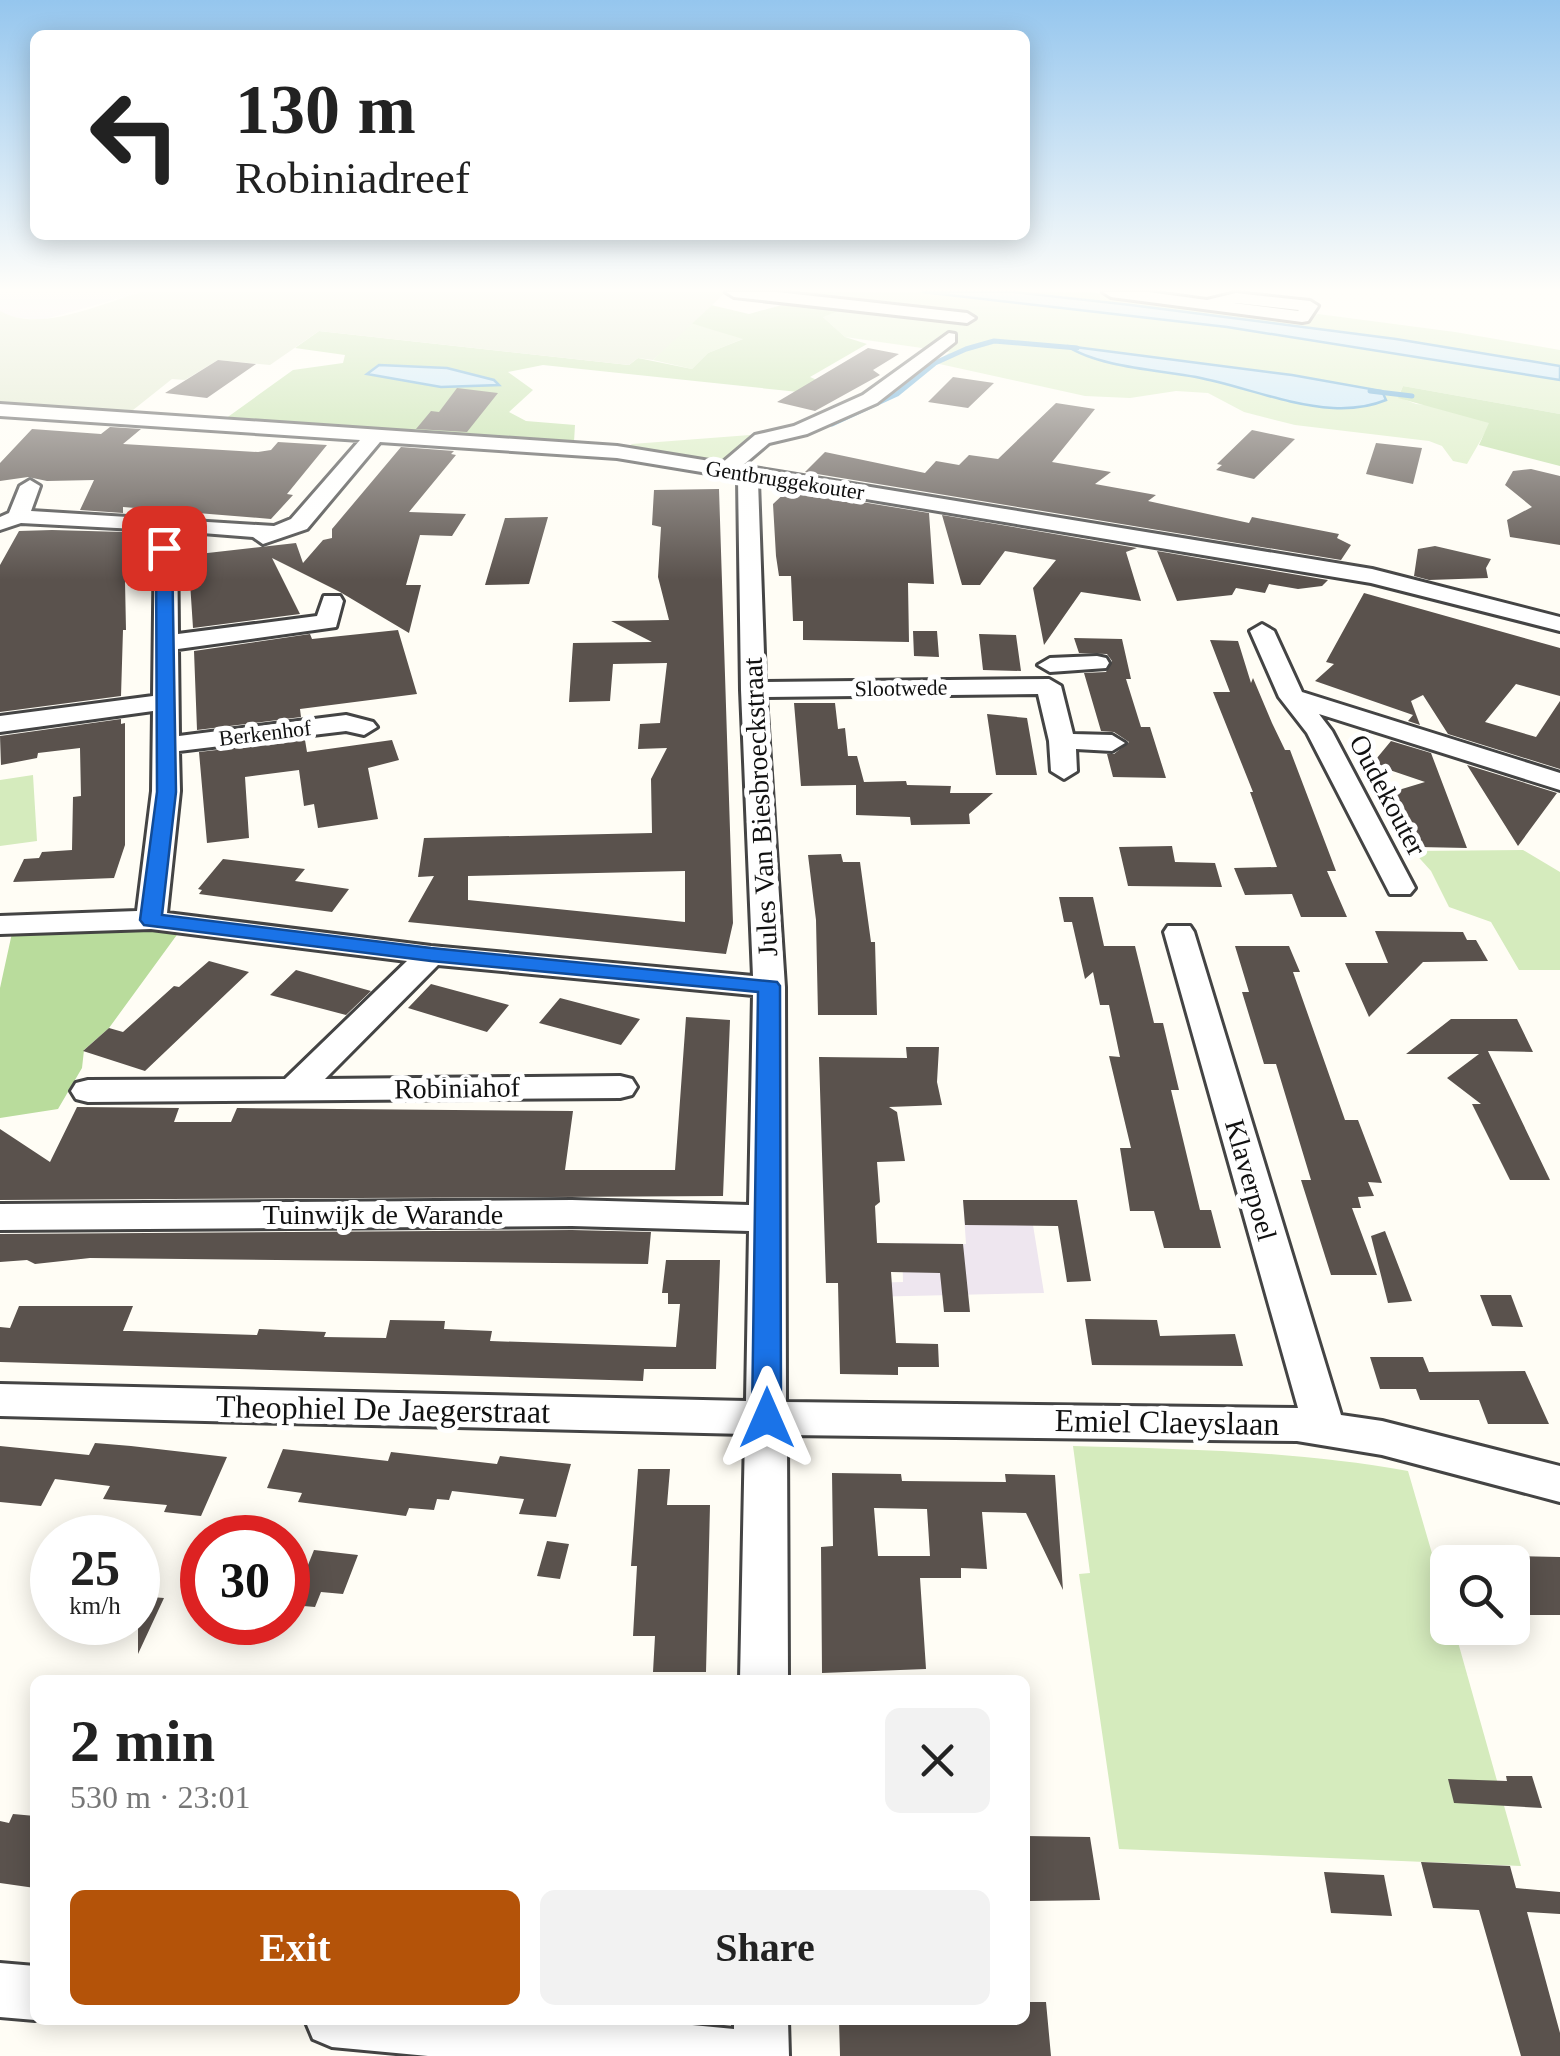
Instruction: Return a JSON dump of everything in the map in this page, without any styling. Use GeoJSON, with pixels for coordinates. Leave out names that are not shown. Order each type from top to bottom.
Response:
{"type":"FeatureCollection","features":[{"type":"Feature","properties":{"kind":"street"},"geometry":{"type":"LineString","coordinates":[[737,472],[762,439],[800,430],[870,399],[884,388]]}},
{"type":"Feature","properties":{"kind":"street","name":"Gentbruggekouter"},"geometry":{"type":"LineString","coordinates":[[0,410],[617,452],[1372,576],[1560,624]]}},
{"type":"Feature","properties":{"kind":"street"},"geometry":{"type":"LineString","coordinates":[[9,521],[71,517],[165,537],[280,533],[299,524],[375,435]]}},
{"type":"Feature","properties":{"kind":"street","name":"Jules Van Biesbroeckstraat"},"geometry":{"type":"LineString","coordinates":[[737,472],[769,986],[764,1675]]}},
{"type":"Feature","properties":{"kind":"street"},"geometry":{"type":"LineString","coordinates":[[9,521],[30,486]]}},
{"type":"Feature","properties":{"kind":"street"},"geometry":{"type":"LineString","coordinates":[[151,920],[166,792],[165,537]]}},
{"type":"Feature","properties":{"kind":"street"},"geometry":{"type":"LineString","coordinates":[[166,643],[328,622],[332,600]]}},
{"type":"Feature","properties":{"kind":"street","name":"Oudekouter"},"geometry":{"type":"LineString","coordinates":[[1262,631],[1292,697],[1318,732],[1400,888]]}},
{"type":"Feature","properties":{"kind":"street","name":"Slootwede"},"geometry":{"type":"LineString","coordinates":[[753,690],[1097,663]]}},
{"type":"Feature","properties":{"kind":"street"},"geometry":{"type":"LineString","coordinates":[[1048,667],[1064,770]]}},
{"type":"Feature","properties":{"kind":"street","name":"Oudekouter"},"geometry":{"type":"LineString","coordinates":[[1292,697],[1560,782]]}},
{"type":"Feature","properties":{"kind":"street"},"geometry":{"type":"LineString","coordinates":[[0,724],[164,702]]}},
{"type":"Feature","properties":{"kind":"street","name":"Berkenhof"},"geometry":{"type":"LineString","coordinates":[[167,745],[346,723],[364,726]]}},
{"type":"Feature","properties":{"kind":"street","name":"Oudekouter"},"geometry":{"type":"LineString","coordinates":[[1318,732],[1372,723]]}},
{"type":"Feature","properties":{"kind":"street"},"geometry":{"type":"LineString","coordinates":[[1062,741],[1112,743]]}},
{"type":"Feature","properties":{"kind":"street"},"geometry":{"type":"LineString","coordinates":[[0,925],[151,920],[431,955],[769,986]]}},
{"type":"Feature","properties":{"kind":"street","name":"Klaverpoel"},"geometry":{"type":"LineString","coordinates":[[1178,932],[1324,1428]]}},
{"type":"Feature","properties":{"kind":"street"},"geometry":{"type":"LineString","coordinates":[[294,1090],[431,955]]}},
{"type":"Feature","properties":{"kind":"street","name":"Robiniahof"},"geometry":{"type":"LineString","coordinates":[[88,1091],[620,1086]]}},
{"type":"Feature","properties":{"kind":"street","name":"Tuinwijk de Warande"},"geometry":{"type":"LineString","coordinates":[[0,1218],[553,1213],[766,1218]]}},
{"type":"Feature","properties":{"kind":"street","name":"Theophiel De Jaegerstraat"},"geometry":{"type":"LineString","coordinates":[[0,1400],[767,1418]]}},
{"type":"Feature","properties":{"kind":"street","name":"Emiel Claeyslaan"},"geometry":{"type":"LineString","coordinates":[[767,1418],[1244,1422],[1324,1428],[1382,1438],[1560,1484]]}},
{"type":"Feature","properties":{"kind":"street"},"geometry":{"type":"LineString","coordinates":[[0,1990],[30,1993]]}},
{"type":"Feature","properties":{"kind":"street"},"geometry":{"type":"LineString","coordinates":[[388,2025],[733,2056]]}},
{"type":"Feature","properties":{"kind":"street"},"geometry":{"type":"LineString","coordinates":[[761,2025],[761,2056]]}},
{"type":"Feature","properties":{"kind":"shaded area"},"geometry":{"type":"Polygon","coordinates":[[[963,1200],[1022,1200],[1026,1225],[1033,1225],[1044,1293],[864,1297],[865,1283],[903,1282],[902,1243],[966,1244],[963,1200]]]}},
{"type":"Feature","properties":{"kind":"green space"},"geometry":{"type":"Polygon","coordinates":[[[0,388],[161,388],[128,414],[0,404],[0,388]]]}},
{"type":"Feature","properties":{"kind":"green space"},"geometry":{"type":"Polygon","coordinates":[[[268,388],[530,388],[533,390],[509,412],[526,421],[575,425],[574,442],[225,419],[268,388]]]}},
{"type":"Feature","properties":{"kind":"green space"},"geometry":{"type":"Polygon","coordinates":[[[760,388],[816,388],[808,393],[760,388]]]}},
{"type":"Feature","properties":{"kind":"green space"},"geometry":{"type":"Polygon","coordinates":[[[1048,388],[1402,388],[1398,397],[1416,404],[1560,416],[1486,431],[1467,464],[1453,461],[1442,446],[1429,441],[1295,425],[1244,412],[1208,393],[1176,391],[1130,398],[1085,396],[1048,388]]]}},
{"type":"Feature","properties":{"kind":"green space"},"geometry":{"type":"Polygon","coordinates":[[[1402,388],[1414,388],[1560,414],[1560,466],[1479,445],[1489,423],[1398,398],[1402,388]]]}},
{"type":"Feature","properties":{"kind":"green space"},"geometry":{"type":"Polygon","coordinates":[[[1414,388],[1560,388],[1560,414],[1414,388]]]}},
{"type":"Feature","properties":{"kind":"green space"},"geometry":{"type":"Polygon","coordinates":[[[750,435],[756,439],[723,462],[625,449],[632,444],[750,435]]]}},
{"type":"Feature","properties":{"kind":"green space"},"geometry":{"type":"Polygon","coordinates":[[[33,775],[37,841],[0,846],[0,780],[33,775]]]}},
{"type":"Feature","properties":{"kind":"green space"},"geometry":{"type":"Polygon","coordinates":[[[1523,850],[1560,872],[1560,970],[1519,970],[1491,922],[1449,907],[1431,871],[1413,851],[1523,850]]]}},
{"type":"Feature","properties":{"kind":"green space"},"geometry":{"type":"Polygon","coordinates":[[[89,929],[179,932],[109,1028],[84,1050],[82,1068],[58,1109],[0,1118],[0,988],[12,933],[89,929]]]}},
{"type":"Feature","properties":{"kind":"green space"},"geometry":{"type":"Polygon","coordinates":[[[1073,1446],[1283,1455],[1408,1471],[1430,1547],[1430,1645],[1459,1645],[1521,1866],[1119,1849],[1079,1574],[1090,1573],[1073,1446]]]}},
{"type":"Feature","properties":{"kind":"water"},"geometry":{"type":"Polygon","coordinates":[[[1238,388],[1365,388],[1382,391],[1386,400],[1354,408],[1333,408],[1238,388]]]}},
{"type":"Feature","properties":{"kind":"building"},"geometry":{"type":"Polygon","coordinates":[[[173,388],[221,388],[207,398],[165,393],[173,388]]]}},
{"type":"Feature","properties":{"kind":"building"},"geometry":{"type":"Polygon","coordinates":[[[457,388],[498,393],[467,432],[416,429],[431,411],[439,412],[457,388]]]}},
{"type":"Feature","properties":{"kind":"building"},"geometry":{"type":"Polygon","coordinates":[[[801,388],[857,388],[815,411],[777,402],[801,388]]]}},
{"type":"Feature","properties":{"kind":"building"},"geometry":{"type":"Polygon","coordinates":[[[942,388],[989,388],[968,408],[928,402],[942,388]]]}},
{"type":"Feature","properties":{"kind":"building"},"geometry":{"type":"Polygon","coordinates":[[[1056,403],[1095,409],[1052,462],[1111,472],[1095,484],[1156,495],[1148,501],[1249,523],[1252,517],[1339,534],[1337,538],[1351,545],[1341,560],[805,472],[825,452],[925,473],[936,461],[959,465],[969,455],[998,459],[1056,403]]]}},
{"type":"Feature","properties":{"kind":"building"},"geometry":{"type":"Polygon","coordinates":[[[110,427],[141,429],[123,444],[258,452],[271,450],[278,442],[327,445],[287,494],[293,495],[271,519],[123,507],[123,513],[80,510],[94,480],[47,481],[28,477],[0,481],[0,463],[32,429],[101,434],[110,427]]]}},
{"type":"Feature","properties":{"kind":"building"},"geometry":{"type":"Polygon","coordinates":[[[1252,430],[1295,439],[1254,479],[1216,470],[1222,465],[1217,464],[1252,430]]]}},
{"type":"Feature","properties":{"kind":"building"},"geometry":{"type":"Polygon","coordinates":[[[1376,443],[1422,448],[1413,484],[1366,474],[1376,443]]]}},
{"type":"Feature","properties":{"kind":"building"},"geometry":{"type":"Polygon","coordinates":[[[401,447],[454,451],[451,454],[456,455],[409,512],[466,514],[452,536],[420,535],[406,585],[421,585],[409,633],[272,558],[300,614],[193,628],[190,582],[182,583],[181,556],[296,543],[303,563],[323,540],[332,538],[332,529],[401,447]]]}},
{"type":"Feature","properties":{"kind":"building"},"geometry":{"type":"Polygon","coordinates":[[[1531,469],[1560,476],[1560,545],[1510,537],[1507,520],[1532,507],[1505,485],[1513,471],[1531,469]]]}},
{"type":"Feature","properties":{"kind":"building"},"geometry":{"type":"Polygon","coordinates":[[[719,489],[733,923],[726,954],[408,922],[434,876],[418,877],[424,838],[652,833],[651,779],[667,748],[638,749],[640,724],[660,723],[667,663],[613,664],[610,701],[569,702],[573,643],[652,642],[611,621],[669,620],[658,577],[661,527],[652,525],[654,490],[719,489]],[[685,871],[468,876],[468,900],[685,922],[685,871]]]}},
{"type":"Feature","properties":{"kind":"building"},"geometry":{"type":"Polygon","coordinates":[[[788,490],[929,513],[934,584],[908,583],[909,642],[803,640],[803,621],[793,621],[791,576],[779,576],[776,556],[773,504],[788,490]]]}},
{"type":"Feature","properties":{"kind":"building"},"geometry":{"type":"Polygon","coordinates":[[[942,515],[1137,548],[1126,552],[1141,601],[1081,592],[1044,645],[1033,588],[1056,560],[1005,551],[980,585],[962,585],[942,515]]]}},
{"type":"Feature","properties":{"kind":"building"},"geometry":{"type":"Polygon","coordinates":[[[548,517],[529,584],[485,585],[505,518],[548,517]]]}},
{"type":"Feature","properties":{"kind":"building"},"geometry":{"type":"Polygon","coordinates":[[[19,531],[124,532],[126,630],[121,696],[0,712],[0,565],[19,531]]]}},
{"type":"Feature","properties":{"kind":"building"},"geometry":{"type":"Polygon","coordinates":[[[1435,546],[1491,559],[1486,568],[1488,578],[1429,580],[1414,576],[1418,549],[1435,546]]]}},
{"type":"Feature","properties":{"kind":"building"},"geometry":{"type":"Polygon","coordinates":[[[1157,551],[1328,580],[1322,586],[1298,589],[1269,584],[1265,593],[1236,588],[1232,595],[1177,601],[1157,551]]]}},
{"type":"Feature","properties":{"kind":"building"},"geometry":{"type":"Polygon","coordinates":[[[1364,593],[1560,648],[1560,696],[1516,684],[1485,722],[1536,737],[1560,701],[1560,769],[1448,734],[1423,695],[1411,701],[1420,725],[1408,721],[1413,715],[1315,681],[1334,664],[1326,662],[1364,593]]]}},
{"type":"Feature","properties":{"kind":"building"},"geometry":{"type":"Polygon","coordinates":[[[398,630],[417,694],[300,709],[301,717],[197,730],[194,651],[310,634],[312,639],[398,630]]]}},
{"type":"Feature","properties":{"kind":"building"},"geometry":{"type":"Polygon","coordinates":[[[913,631],[937,631],[939,657],[914,656],[913,631]]]}},
{"type":"Feature","properties":{"kind":"building"},"geometry":{"type":"Polygon","coordinates":[[[979,634],[1016,635],[1021,671],[983,670],[979,634]]]}},
{"type":"Feature","properties":{"kind":"building"},"geometry":{"type":"Polygon","coordinates":[[[1074,638],[1122,639],[1131,679],[1126,679],[1141,727],[1150,727],[1166,778],[1113,777],[1107,754],[1114,754],[1129,742],[1114,732],[1101,731],[1084,673],[1106,672],[1112,661],[1107,654],[1079,653],[1074,638]]]}},
{"type":"Feature","properties":{"kind":"building"},"geometry":{"type":"Polygon","coordinates":[[[1210,640],[1238,641],[1251,683],[1253,678],[1285,750],[1290,750],[1336,871],[1327,871],[1347,917],[1301,917],[1292,894],[1245,895],[1234,868],[1277,867],[1253,792],[1213,692],[1230,692],[1210,640]]]}},
{"type":"Feature","properties":{"kind":"building"},"geometry":{"type":"Polygon","coordinates":[[[794,703],[835,703],[838,729],[845,728],[848,756],[857,756],[864,782],[906,781],[907,785],[951,786],[950,793],[993,793],[969,814],[970,824],[911,825],[910,817],[856,815],[856,785],[801,786],[794,703]]]}},
{"type":"Feature","properties":{"kind":"building"},"geometry":{"type":"Polygon","coordinates":[[[987,714],[1027,718],[1037,775],[996,775],[987,714]]]}},
{"type":"Feature","properties":{"kind":"building"},"geometry":{"type":"Polygon","coordinates":[[[121,719],[121,724],[125,723],[125,845],[114,878],[13,882],[24,859],[39,858],[42,852],[72,850],[73,797],[81,796],[80,748],[38,753],[37,758],[1,765],[0,736],[121,719]]]}},
{"type":"Feature","properties":{"kind":"building"},"geometry":{"type":"Polygon","coordinates":[[[305,740],[307,752],[392,740],[399,760],[368,768],[378,819],[318,828],[314,804],[304,806],[299,770],[245,777],[249,838],[207,843],[199,752],[305,740]]]}},
{"type":"Feature","properties":{"kind":"building"},"geometry":{"type":"Polygon","coordinates":[[[1391,741],[1431,753],[1467,848],[1419,847],[1392,792],[1425,782],[1372,764],[1391,741]]]}},
{"type":"Feature","properties":{"kind":"building"},"geometry":{"type":"Polygon","coordinates":[[[1467,765],[1557,793],[1518,846],[1467,765]]]}},
{"type":"Feature","properties":{"kind":"building"},"geometry":{"type":"Polygon","coordinates":[[[1172,846],[1175,862],[1215,863],[1222,887],[1128,886],[1119,847],[1172,846]]]}},
{"type":"Feature","properties":{"kind":"building"},"geometry":{"type":"Polygon","coordinates":[[[841,854],[843,862],[860,862],[871,942],[875,942],[877,1015],[818,1015],[816,920],[808,855],[841,854]]]}},
{"type":"Feature","properties":{"kind":"building"},"geometry":{"type":"Polygon","coordinates":[[[223,859],[305,869],[295,881],[349,889],[332,912],[199,894],[202,890],[198,889],[223,859]]]}},
{"type":"Feature","properties":{"kind":"building"},"geometry":{"type":"Polygon","coordinates":[[[1059,897],[1093,897],[1104,946],[1135,946],[1154,1023],[1163,1023],[1179,1090],[1171,1090],[1200,1210],[1211,1210],[1221,1248],[1164,1248],[1154,1211],[1130,1211],[1120,1148],[1131,1148],[1109,1056],[1120,1057],[1109,1005],[1100,1005],[1093,972],[1085,979],[1072,922],[1064,922],[1059,897]]]}},
{"type":"Feature","properties":{"kind":"building"},"geometry":{"type":"Polygon","coordinates":[[[1375,931],[1463,932],[1467,940],[1476,940],[1488,961],[1423,962],[1369,1017],[1345,963],[1388,963],[1375,931]]]}},
{"type":"Feature","properties":{"kind":"building"},"geometry":{"type":"Polygon","coordinates":[[[1235,946],[1289,946],[1300,972],[1293,972],[1345,1120],[1358,1120],[1382,1183],[1368,1182],[1374,1196],[1358,1197],[1361,1208],[1352,1208],[1377,1275],[1331,1275],[1301,1180],[1311,1180],[1276,1064],[1264,1064],[1242,992],[1249,992],[1235,946]]]}},
{"type":"Feature","properties":{"kind":"building"},"geometry":{"type":"Polygon","coordinates":[[[209,961],[249,972],[145,1071],[83,1051],[109,1028],[123,1032],[174,986],[179,987],[209,961]]]}},
{"type":"Feature","properties":{"kind":"building"},"geometry":{"type":"Polygon","coordinates":[[[296,970],[371,991],[346,1015],[270,995],[296,970]]]}},
{"type":"Feature","properties":{"kind":"building"},"geometry":{"type":"Polygon","coordinates":[[[431,984],[509,1005],[487,1032],[408,1008],[431,984]]]}},
{"type":"Feature","properties":{"kind":"building"},"geometry":{"type":"Polygon","coordinates":[[[560,998],[640,1019],[621,1045],[539,1023],[560,998]]]}},
{"type":"Feature","properties":{"kind":"building"},"geometry":{"type":"Polygon","coordinates":[[[686,1017],[730,1020],[723,1196],[0,1200],[0,1129],[50,1162],[77,1107],[179,1108],[174,1122],[231,1122],[237,1108],[573,1111],[565,1170],[675,1170],[686,1017]]]}},
{"type":"Feature","properties":{"kind":"building"},"geometry":{"type":"Polygon","coordinates":[[[1451,1019],[1517,1019],[1533,1052],[1488,1051],[1550,1180],[1510,1180],[1472,1104],[1481,1104],[1447,1078],[1479,1054],[1406,1054],[1451,1019]]]}},
{"type":"Feature","properties":{"kind":"building"},"geometry":{"type":"Polygon","coordinates":[[[906,1047],[939,1047],[937,1082],[942,1105],[889,1107],[897,1112],[905,1161],[877,1162],[877,1243],[963,1244],[970,1312],[944,1312],[940,1273],[891,1272],[896,1343],[938,1344],[939,1367],[898,1367],[898,1375],[840,1374],[838,1283],[826,1283],[819,1057],[907,1058],[906,1047]]]}},
{"type":"Feature","properties":{"kind":"building"},"geometry":{"type":"Polygon","coordinates":[[[963,1200],[1077,1200],[1091,1281],[1067,1282],[1058,1226],[965,1225],[963,1200]]]}},
{"type":"Feature","properties":{"kind":"building"},"geometry":{"type":"Polygon","coordinates":[[[1385,1231],[1412,1301],[1388,1303],[1371,1236],[1385,1231]]]}},
{"type":"Feature","properties":{"kind":"building"},"geometry":{"type":"Polygon","coordinates":[[[651,1232],[648,1264],[90,1258],[35,1264],[27,1260],[0,1262],[0,1234],[651,1232]]]}},
{"type":"Feature","properties":{"kind":"building"},"geometry":{"type":"Polygon","coordinates":[[[666,1260],[720,1260],[716,1369],[644,1369],[643,1381],[0,1362],[0,1327],[10,1328],[19,1306],[133,1306],[123,1331],[257,1335],[259,1329],[326,1332],[324,1337],[386,1338],[390,1320],[445,1321],[444,1329],[492,1331],[490,1341],[676,1347],[680,1304],[668,1304],[668,1293],[662,1293],[666,1260]]]}},
{"type":"Feature","properties":{"kind":"building"},"geometry":{"type":"Polygon","coordinates":[[[1480,1295],[1511,1295],[1523,1327],[1492,1326],[1480,1295]]]}},
{"type":"Feature","properties":{"kind":"building"},"geometry":{"type":"Polygon","coordinates":[[[1085,1319],[1157,1320],[1160,1336],[1235,1334],[1243,1366],[1092,1365],[1085,1319]]]}},
{"type":"Feature","properties":{"kind":"building"},"geometry":{"type":"Polygon","coordinates":[[[1370,1357],[1423,1357],[1429,1372],[1525,1371],[1549,1424],[1488,1424],[1479,1400],[1420,1400],[1416,1389],[1380,1389],[1370,1357]]]}},
{"type":"Feature","properties":{"kind":"building"},"geometry":{"type":"Polygon","coordinates":[[[95,1443],[227,1457],[201,1515],[164,1512],[167,1505],[103,1499],[110,1486],[55,1479],[41,1506],[0,1502],[0,1446],[89,1455],[95,1443]]]}},
{"type":"Feature","properties":{"kind":"building"},"geometry":{"type":"Polygon","coordinates":[[[283,1449],[388,1461],[391,1452],[497,1464],[500,1456],[571,1464],[556,1517],[519,1514],[524,1499],[452,1491],[449,1500],[437,1499],[434,1510],[409,1508],[406,1516],[298,1502],[302,1493],[267,1488],[283,1449]]]}},
{"type":"Feature","properties":{"kind":"building"},"geometry":{"type":"Polygon","coordinates":[[[638,1469],[670,1469],[667,1505],[710,1505],[706,1672],[653,1672],[655,1636],[633,1636],[637,1566],[631,1566],[638,1469]]]}},
{"type":"Feature","properties":{"kind":"building"},"geometry":{"type":"Polygon","coordinates":[[[832,1473],[901,1474],[902,1481],[1006,1482],[1005,1474],[1055,1475],[1063,1590],[1026,1513],[982,1512],[987,1569],[961,1568],[961,1578],[920,1578],[926,1669],[822,1673],[821,1547],[833,1546],[832,1473]],[[874,1508],[878,1556],[930,1556],[927,1509],[874,1508]]]}},
{"type":"Feature","properties":{"kind":"building"},"geometry":{"type":"Polygon","coordinates":[[[547,1541],[569,1544],[560,1579],[537,1576],[547,1541]]]}},
{"type":"Feature","properties":{"kind":"building"},"geometry":{"type":"Polygon","coordinates":[[[314,1550],[358,1555],[343,1594],[321,1592],[315,1607],[310,1607],[310,1560],[314,1550]]]}},
{"type":"Feature","properties":{"kind":"building"},"geometry":{"type":"Polygon","coordinates":[[[1530,1556],[1560,1557],[1560,1615],[1530,1615],[1530,1556]]]}},
{"type":"Feature","properties":{"kind":"building"},"geometry":{"type":"Polygon","coordinates":[[[1506,1776],[1532,1776],[1542,1808],[1454,1803],[1448,1779],[1507,1781],[1506,1776]]]}},
{"type":"Feature","properties":{"kind":"building"},"geometry":{"type":"Polygon","coordinates":[[[13,1814],[30,1816],[30,1887],[0,1883],[0,1821],[9,1823],[13,1814]]]}},
{"type":"Feature","properties":{"kind":"building"},"geometry":{"type":"Polygon","coordinates":[[[1030,1836],[1090,1837],[1100,1900],[1030,1901],[1030,1836]]]}},
{"type":"Feature","properties":{"kind":"building"},"geometry":{"type":"Polygon","coordinates":[[[1421,1862],[1510,1866],[1516,1888],[1560,1892],[1560,1914],[1527,1912],[1560,2033],[1560,2056],[1521,2056],[1479,1910],[1433,1908],[1421,1862]]]}},
{"type":"Feature","properties":{"kind":"building"},"geometry":{"type":"Polygon","coordinates":[[[1324,1872],[1384,1875],[1392,1916],[1331,1913],[1324,1872]]]}},
{"type":"Feature","properties":{"kind":"building"},"geometry":{"type":"Polygon","coordinates":[[[1030,2002],[1046,2002],[1051,2056],[840,2056],[839,2025],[1030,2025],[1030,2002]]]}},
{"type":"Feature","properties":{"kind":"waterway"},"geometry":{"type":"LineString","coordinates":[[832,424],[904,388]]}},
{"type":"Feature","properties":{"kind":"waterway"},"geometry":{"type":"LineString","coordinates":[[1370,391],[1412,396]]}},
{"type":"Feature","properties":{"kind":"route"},"geometry":{"type":"LineString","coordinates":[[164,548],[166,792],[151,920],[431,955],[769,986],[767,1418]]}}]}
